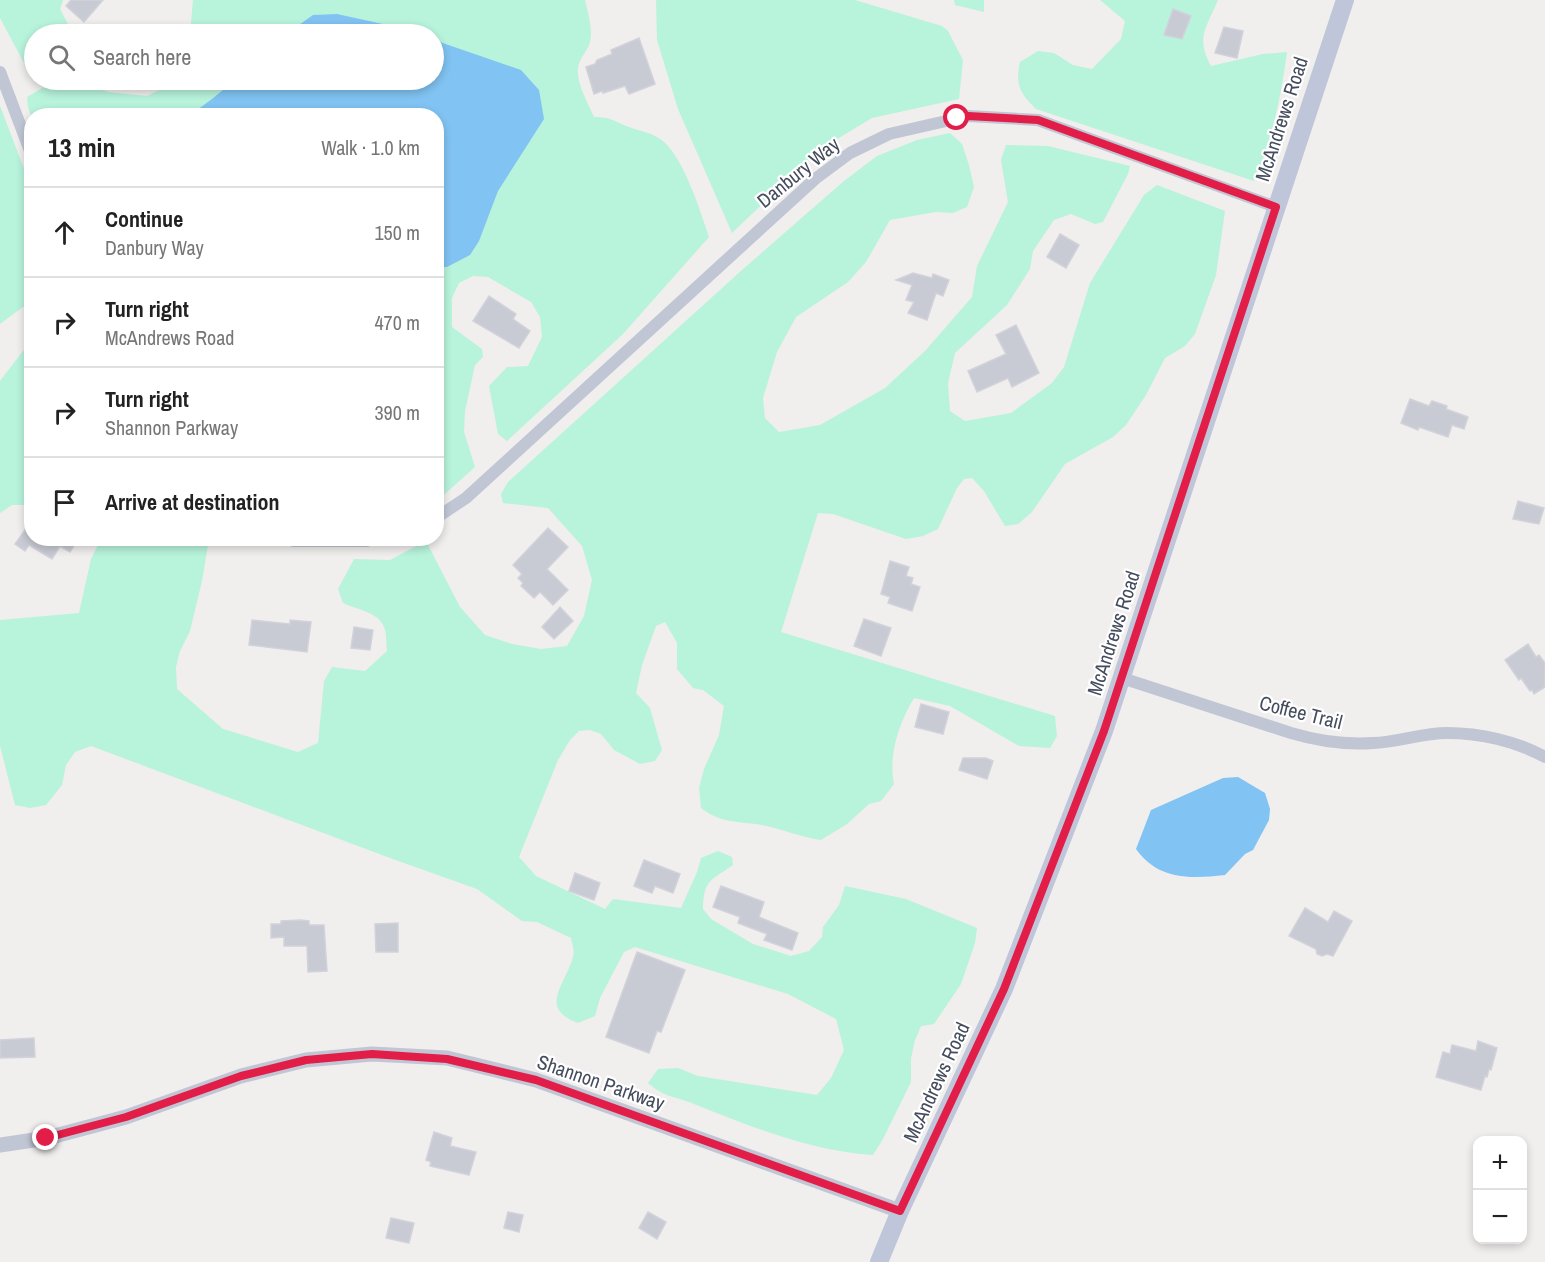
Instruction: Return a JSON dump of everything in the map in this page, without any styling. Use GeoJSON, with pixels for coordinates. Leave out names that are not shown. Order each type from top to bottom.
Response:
{"type":"FeatureCollection","features":[{"type":"Feature","properties":{"kind":"main road","name":"McAndrews Road"},"geometry":{"type":"LineString","coordinates":[[879,1262],[900,1211],[1004,989],[1104,731],[1345,0]]}},
{"type":"Feature","properties":{"kind":"street"},"geometry":{"type":"LineString","coordinates":[[0,72],[24,135]]}},
{"type":"Feature","properties":{"kind":"street","name":"Danbury Way"},"geometry":{"type":"LineString","coordinates":[[444,513],[466,498],[815,179],[850,153],[890,134],[968,116],[1038,120],[1276,207]]}},
{"type":"Feature","properties":{"kind":"street","name":"Coffee Trail"},"geometry":{"type":"LineString","coordinates":[[1122,678],[1318,741],[1347,744],[1376,743],[1446,733],[1490,737],[1530,749],[1545,757]]}},
{"type":"Feature","properties":{"kind":"street","name":"Shannon Parkway"},"geometry":{"type":"LineString","coordinates":[[0,1145],[46,1138],[126,1117],[241,1076],[306,1060],[372,1054],[447,1059],[536,1080],[900,1211]]}},
{"type":"Feature","properties":{"kind":"green space"},"geometry":{"type":"Polygon","coordinates":[[[0,0],[63,0],[60,9],[68,24],[24,24],[24,63],[0,18],[0,0]]]}},
{"type":"Feature","properties":{"kind":"green space"},"geometry":{"type":"Polygon","coordinates":[[[193,0],[585,0],[591,37],[579,64],[578,74],[583,93],[594,117],[609,119],[651,134],[671,149],[684,172],[709,237],[623,334],[507,441],[498,434],[489,386],[507,367],[528,366],[542,337],[540,317],[531,302],[488,277],[473,276],[459,283],[452,298],[452,327],[482,349],[483,357],[475,365],[465,411],[464,432],[475,467],[444,495],[444,108],[28,108],[27,97],[39,90],[102,90],[147,96],[159,90],[444,90],[444,24],[191,24],[193,0]]]}},
{"type":"Feature","properties":{"kind":"green space"},"geometry":{"type":"Polygon","coordinates":[[[656,0],[855,0],[942,26],[948,31],[963,60],[959,99],[872,118],[819,150],[732,233],[678,109],[657,40],[656,0]]]}},
{"type":"Feature","properties":{"kind":"green space"},"geometry":{"type":"Polygon","coordinates":[[[954,0],[984,0],[984,12],[955,5],[954,0]]]}},
{"type":"Feature","properties":{"kind":"green space"},"geometry":{"type":"Polygon","coordinates":[[[1100,0],[1218,0],[1203,39],[1206,56],[1211,66],[1263,54],[1287,52],[1275,118],[1254,181],[1036,109],[1026,98],[1020,88],[1018,77],[1020,62],[1038,51],[1054,53],[1073,65],[1092,69],[1121,39],[1125,21],[1100,0]]]}},
{"type":"Feature","properties":{"kind":"green space"},"geometry":{"type":"Polygon","coordinates":[[[0,106],[24,169],[24,306],[0,324],[0,106]]]}},
{"type":"Feature","properties":{"kind":"green space"},"geometry":{"type":"Polygon","coordinates":[[[950,133],[962,144],[974,187],[967,207],[953,213],[936,212],[890,220],[866,262],[848,282],[796,317],[777,352],[763,398],[765,418],[779,432],[820,425],[885,388],[925,351],[972,297],[977,266],[1008,202],[1001,160],[1006,145],[1048,146],[1130,166],[1103,222],[1095,224],[1071,214],[1054,220],[1033,251],[1030,269],[1007,305],[955,353],[948,383],[950,411],[965,421],[1011,413],[1052,383],[1064,367],[1090,283],[1144,195],[1157,185],[1225,211],[1216,275],[1195,334],[1185,346],[1165,358],[1146,395],[1126,425],[1113,437],[1065,464],[1032,512],[1018,524],[1005,526],[984,491],[972,478],[964,479],[957,488],[938,529],[923,536],[906,539],[833,514],[818,513],[781,632],[1055,716],[1057,736],[1050,748],[1019,746],[950,706],[914,698],[896,739],[892,762],[894,784],[881,801],[869,804],[847,824],[821,840],[762,825],[716,817],[701,808],[699,788],[704,769],[719,735],[724,706],[703,690],[693,688],[677,669],[677,643],[665,622],[656,626],[642,665],[636,693],[650,708],[662,750],[655,761],[640,764],[614,750],[601,734],[590,730],[579,731],[570,740],[558,760],[519,857],[536,876],[605,909],[613,899],[681,908],[701,858],[718,851],[732,857],[733,865],[710,881],[705,891],[703,909],[711,919],[753,944],[791,956],[809,951],[822,937],[823,927],[839,905],[845,886],[906,899],[977,928],[975,943],[961,984],[934,1024],[921,1026],[911,1058],[911,1082],[873,1155],[827,1149],[782,1137],[665,1094],[648,1083],[658,1069],[678,1068],[698,1076],[817,1095],[831,1078],[844,1050],[836,1019],[788,994],[635,947],[624,952],[600,998],[595,1016],[578,1023],[566,1017],[559,1010],[557,1003],[558,994],[574,955],[571,938],[537,922],[522,921],[477,889],[91,746],[75,752],[66,765],[62,785],[46,805],[30,808],[15,805],[0,746],[0,620],[79,613],[91,559],[98,546],[208,546],[190,631],[180,651],[176,667],[177,689],[223,729],[298,752],[318,743],[324,681],[332,667],[365,671],[387,651],[386,633],[381,622],[372,614],[343,603],[338,589],[354,559],[390,560],[417,546],[429,546],[460,607],[485,635],[512,644],[541,649],[567,646],[584,616],[592,580],[582,546],[548,508],[503,503],[501,494],[508,482],[844,181],[877,156],[917,140],[950,133]]]}},
{"type":"Feature","properties":{"kind":"green space"},"geometry":{"type":"Polygon","coordinates":[[[23,351],[24,505],[12,505],[0,513],[0,381],[23,351]]]}},
{"type":"Feature","properties":{"kind":"water"},"geometry":{"type":"Polygon","coordinates":[[[337,14],[383,24],[300,24],[313,15],[337,14]]]}},
{"type":"Feature","properties":{"kind":"water"},"geometry":{"type":"Polygon","coordinates":[[[444,43],[521,70],[539,90],[544,119],[498,191],[479,241],[470,255],[444,267],[444,108],[200,108],[223,90],[444,90],[444,43]]]}},
{"type":"Feature","properties":{"kind":"water"},"geometry":{"type":"Polygon","coordinates":[[[1238,777],[1265,793],[1270,809],[1269,820],[1253,850],[1245,854],[1225,875],[1187,877],[1165,872],[1154,867],[1136,849],[1151,810],[1223,778],[1238,777]]]}},
{"type":"Feature","properties":{"kind":"building"},"geometry":{"type":"Polygon","coordinates":[[[71,0],[103,0],[84,22],[66,6],[71,0]]]}},
{"type":"Feature","properties":{"kind":"building"},"geometry":{"type":"Polygon","coordinates":[[[1173,9],[1191,16],[1182,39],[1164,35],[1173,9]]]}},
{"type":"Feature","properties":{"kind":"building"},"geometry":{"type":"Polygon","coordinates":[[[1224,27],[1243,31],[1237,58],[1215,53],[1224,27]]]}},
{"type":"Feature","properties":{"kind":"building"},"geometry":{"type":"Polygon","coordinates":[[[639,38],[655,84],[629,94],[625,86],[594,94],[586,67],[612,54],[611,50],[639,38]]]}},
{"type":"Feature","properties":{"kind":"building"},"geometry":{"type":"Polygon","coordinates":[[[1060,234],[1079,245],[1066,268],[1047,257],[1060,234]]]}},
{"type":"Feature","properties":{"kind":"building"},"geometry":{"type":"Polygon","coordinates":[[[913,273],[932,278],[933,274],[949,280],[943,296],[936,293],[927,320],[908,313],[914,302],[906,300],[912,285],[896,280],[913,273]]]}},
{"type":"Feature","properties":{"kind":"building"},"geometry":{"type":"Polygon","coordinates":[[[489,296],[516,314],[513,319],[530,331],[519,348],[473,321],[489,296]]]}},
{"type":"Feature","properties":{"kind":"building"},"geometry":{"type":"Polygon","coordinates":[[[1016,325],[1039,373],[1012,387],[1008,378],[977,392],[968,371],[1006,354],[996,335],[1016,325]]]}},
{"type":"Feature","properties":{"kind":"building"},"geometry":{"type":"Polygon","coordinates":[[[1410,399],[1429,406],[1432,401],[1468,417],[1464,429],[1452,425],[1448,437],[1419,427],[1418,430],[1401,423],[1410,399]]]}},
{"type":"Feature","properties":{"kind":"building"},"geometry":{"type":"Polygon","coordinates":[[[1518,501],[1544,508],[1539,524],[1513,519],[1518,501]]]}},
{"type":"Feature","properties":{"kind":"building"},"geometry":{"type":"Polygon","coordinates":[[[548,528],[568,547],[547,569],[568,590],[553,605],[540,592],[534,598],[521,586],[523,583],[518,578],[522,574],[513,565],[548,528]]]}},
{"type":"Feature","properties":{"kind":"building"},"geometry":{"type":"Polygon","coordinates":[[[24,531],[24,546],[28,546],[25,551],[15,544],[24,531]]]}},
{"type":"Feature","properties":{"kind":"building"},"geometry":{"type":"Polygon","coordinates":[[[31,546],[60,546],[52,559],[31,546]]]}},
{"type":"Feature","properties":{"kind":"building"},"geometry":{"type":"Polygon","coordinates":[[[60,546],[74,546],[70,552],[60,546]]]}},
{"type":"Feature","properties":{"kind":"building"},"geometry":{"type":"Polygon","coordinates":[[[890,561],[909,567],[906,576],[913,578],[911,584],[920,587],[912,611],[888,603],[890,597],[881,594],[890,561]]]}},
{"type":"Feature","properties":{"kind":"building"},"geometry":{"type":"Polygon","coordinates":[[[560,607],[573,621],[554,639],[542,627],[560,607]]]}},
{"type":"Feature","properties":{"kind":"building"},"geometry":{"type":"Polygon","coordinates":[[[864,619],[891,628],[881,656],[854,646],[864,619]]]}},
{"type":"Feature","properties":{"kind":"building"},"geometry":{"type":"Polygon","coordinates":[[[252,620],[290,624],[290,620],[311,622],[307,652],[249,645],[252,620]]]}},
{"type":"Feature","properties":{"kind":"building"},"geometry":{"type":"Polygon","coordinates":[[[354,627],[373,630],[370,650],[351,648],[354,627]]]}},
{"type":"Feature","properties":{"kind":"building"},"geometry":{"type":"Polygon","coordinates":[[[1528,644],[1536,657],[1539,655],[1545,663],[1545,687],[1534,694],[1521,678],[1519,680],[1505,660],[1528,644]]]}},
{"type":"Feature","properties":{"kind":"building"},"geometry":{"type":"Polygon","coordinates":[[[921,704],[949,712],[943,734],[915,727],[921,704]]]}},
{"type":"Feature","properties":{"kind":"building"},"geometry":{"type":"Polygon","coordinates":[[[963,758],[986,758],[993,761],[987,779],[959,770],[963,758]]]}},
{"type":"Feature","properties":{"kind":"building"},"geometry":{"type":"Polygon","coordinates":[[[644,860],[680,874],[673,893],[655,886],[652,893],[634,886],[644,860]]]}},
{"type":"Feature","properties":{"kind":"building"},"geometry":{"type":"Polygon","coordinates":[[[575,873],[600,883],[594,900],[569,891],[575,873]]]}},
{"type":"Feature","properties":{"kind":"building"},"geometry":{"type":"Polygon","coordinates":[[[721,886],[764,902],[759,917],[798,933],[792,950],[764,940],[767,934],[738,923],[740,917],[713,907],[721,886]]]}},
{"type":"Feature","properties":{"kind":"building"},"geometry":{"type":"Polygon","coordinates":[[[1305,908],[1328,922],[1334,911],[1352,921],[1333,956],[1317,954],[1316,949],[1289,936],[1305,908]]]}},
{"type":"Feature","properties":{"kind":"building"},"geometry":{"type":"Polygon","coordinates":[[[309,921],[309,925],[324,925],[327,971],[308,972],[307,946],[284,946],[284,937],[271,938],[271,924],[309,921]]]}},
{"type":"Feature","properties":{"kind":"building"},"geometry":{"type":"Polygon","coordinates":[[[398,923],[398,952],[376,952],[375,924],[398,923]]]}},
{"type":"Feature","properties":{"kind":"building"},"geometry":{"type":"Polygon","coordinates":[[[637,952],[685,970],[661,1032],[657,1031],[649,1053],[606,1037],[637,952]]]}},
{"type":"Feature","properties":{"kind":"building"},"geometry":{"type":"Polygon","coordinates":[[[34,1038],[35,1057],[0,1058],[0,1040],[34,1038]]]}},
{"type":"Feature","properties":{"kind":"building"},"geometry":{"type":"Polygon","coordinates":[[[1478,1041],[1497,1048],[1491,1070],[1489,1069],[1487,1077],[1485,1076],[1481,1090],[1436,1077],[1443,1052],[1450,1054],[1452,1045],[1476,1051],[1478,1041]]]}},
{"type":"Feature","properties":{"kind":"building"},"geometry":{"type":"Polygon","coordinates":[[[434,1132],[452,1138],[450,1146],[476,1152],[469,1175],[430,1166],[431,1162],[426,1160],[434,1132]]]}},
{"type":"Feature","properties":{"kind":"building"},"geometry":{"type":"Polygon","coordinates":[[[508,1212],[523,1215],[519,1232],[504,1228],[508,1212]]]}},
{"type":"Feature","properties":{"kind":"building"},"geometry":{"type":"Polygon","coordinates":[[[648,1212],[666,1222],[657,1239],[639,1228],[648,1212]]]}},
{"type":"Feature","properties":{"kind":"building"},"geometry":{"type":"Polygon","coordinates":[[[391,1218],[414,1223],[409,1243],[386,1238],[391,1218]]]}},
{"type":"Feature","properties":{"kind":"route"},"geometry":{"type":"LineString","coordinates":[[46,1138],[126,1117],[241,1076],[306,1060],[372,1054],[447,1059],[536,1080],[900,1211],[1004,989],[1104,731],[1276,207],[1038,120],[968,116],[957,118]]}}]}
